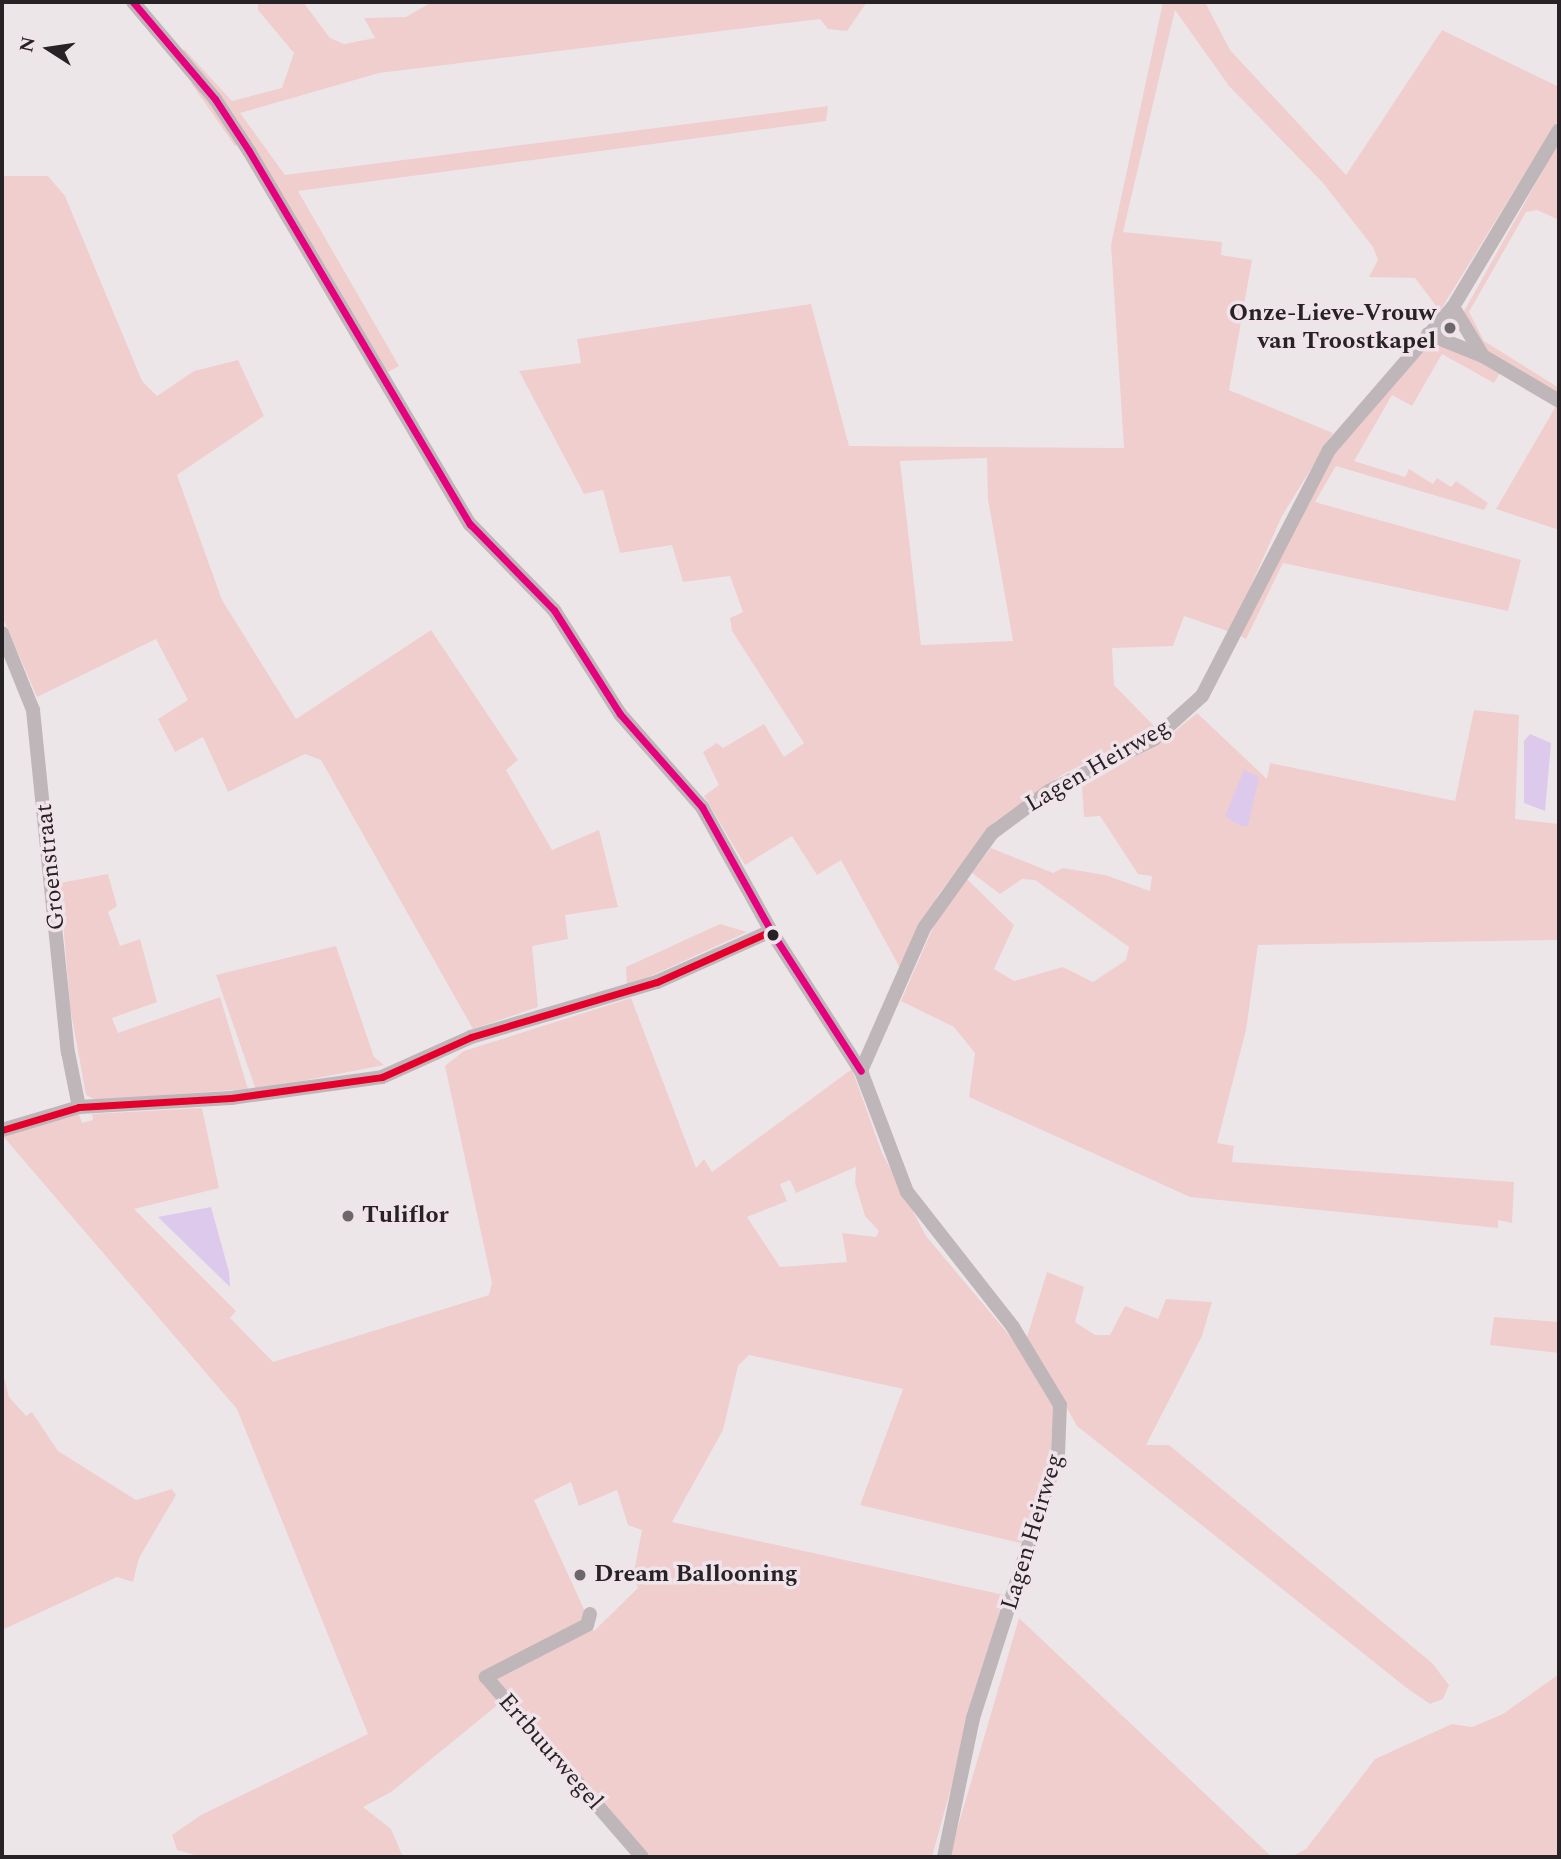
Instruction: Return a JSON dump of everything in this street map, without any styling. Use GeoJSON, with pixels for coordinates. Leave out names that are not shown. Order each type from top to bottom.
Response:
{"type":"FeatureCollection","features":[{"type":"Feature","properties":{"kind":"street"},"geometry":{"type":"LineString","coordinates":[[133,2],[215,99],[249,151],[470,524],[554,610],[620,714],[702,807],[771,931],[861,1071]]}},
{"type":"Feature","properties":{"kind":"street","name":"Lagen Heirweg"},"geometry":{"type":"LineString","coordinates":[[944,1857],[973,1717],[1058,1454],[1060,1405],[1013,1326],[907,1192],[861,1071],[924,928],[960,874],[1017,811],[1154,738],[1202,696],[1329,450],[1453,307],[1559,130]]}},
{"type":"Feature","properties":{"kind":"street"},"geometry":{"type":"LineString","coordinates":[[1453,307],[1483,356]]}},
{"type":"Feature","properties":{"kind":"street"},"geometry":{"type":"LineString","coordinates":[[1428,334],[1483,356],[1559,401]]}},
{"type":"Feature","properties":{"kind":"street","name":"Groenstraat"},"geometry":{"type":"LineString","coordinates":[[2,633],[32,702],[68,1052],[79,1107]]}},
{"type":"Feature","properties":{"kind":"street"},"geometry":{"type":"LineString","coordinates":[[2,1130],[79,1107],[231,1098],[382,1077],[471,1037],[657,982],[771,931]]}},
{"type":"Feature","properties":{"kind":"street","name":"Ertbuurwegel"},"geometry":{"type":"LineString","coordinates":[[590,1614],[587,1625],[486,1677],[642,1857]]}},
{"type":"Feature","properties":{"kind":"shaded area"},"geometry":{"type":"Polygon","coordinates":[[[258,2],[303,2],[330,38],[344,44],[375,38],[364,18],[406,17],[432,2],[867,2],[847,31],[828,29],[820,19],[379,73],[240,113],[285,175],[828,106],[826,121],[298,191],[399,366],[388,372],[263,165],[245,139],[235,146],[191,83],[201,75],[180,53],[184,49],[232,101],[282,88],[294,53],[258,10],[258,2]]]}},
{"type":"Feature","properties":{"kind":"shaded area"},"geometry":{"type":"Polygon","coordinates":[[[1163,2],[1205,2],[1230,50],[1346,175],[1442,30],[1559,87],[1559,118],[1440,311],[1415,278],[1369,277],[1378,260],[1373,247],[1323,183],[1229,86],[1175,10],[1123,232],[1222,242],[1221,255],[1252,260],[1229,390],[1333,433],[1282,516],[1230,632],[1184,616],[1173,646],[1112,648],[1114,685],[1155,727],[1062,775],[994,822],[938,895],[900,968],[841,860],[817,875],[792,836],[745,865],[704,796],[719,785],[703,752],[717,743],[723,748],[764,724],[784,757],[804,743],[732,631],[730,618],[743,612],[730,576],[683,582],[672,545],[620,553],[603,490],[584,494],[519,371],[581,363],[577,339],[811,304],[849,446],[1124,448],[1111,245],[1163,2]],[[987,458],[900,461],[921,645],[1013,641],[988,499],[987,458]]]}},
{"type":"Feature","properties":{"kind":"shaded area"},"geometry":{"type":"Polygon","coordinates":[[[1559,142],[1559,220],[1537,210],[1526,212],[1469,312],[1484,341],[1559,388],[1559,396],[1489,354],[1463,313],[1559,142]]]}},
{"type":"Feature","properties":{"kind":"shaded area"},"geometry":{"type":"Polygon","coordinates":[[[2,176],[48,176],[65,196],[142,381],[157,396],[194,371],[238,360],[264,416],[177,475],[222,600],[296,719],[431,630],[518,760],[506,770],[552,850],[599,830],[618,907],[565,915],[568,939],[532,946],[538,1007],[473,1029],[321,760],[305,754],[228,792],[203,737],[175,752],[158,719],[188,700],[156,639],[37,697],[2,616],[2,176]]]}},
{"type":"Feature","properties":{"kind":"shaded area"},"geometry":{"type":"Polygon","coordinates":[[[1431,343],[1448,344],[1500,373],[1494,383],[1442,354],[1412,406],[1392,395],[1354,461],[1405,477],[1409,469],[1433,484],[1437,478],[1451,487],[1456,481],[1488,503],[1484,510],[1336,466],[1315,502],[1521,560],[1508,611],[1283,563],[1246,639],[1240,636],[1334,453],[1431,343]]]}},
{"type":"Feature","properties":{"kind":"shaded area"},"geometry":{"type":"Polygon","coordinates":[[[1556,406],[1559,408],[1559,530],[1496,509],[1556,406]]]}},
{"type":"Feature","properties":{"kind":"shaded area"},"geometry":{"type":"Polygon","coordinates":[[[1474,710],[1519,715],[1515,819],[1559,824],[1559,940],[1258,945],[1246,1030],[1217,1143],[1234,1146],[1232,1162],[1514,1182],[1512,1223],[1498,1220],[1498,1228],[1190,1197],[969,1097],[975,1053],[954,1027],[901,1001],[934,925],[967,879],[1014,925],[994,969],[1014,981],[1063,967],[1093,982],[1126,960],[1129,947],[1035,880],[1022,879],[1000,894],[972,873],[991,848],[1053,873],[1063,868],[1105,875],[1150,891],[1152,876],[1138,874],[1100,816],[1084,817],[1082,787],[1167,738],[1197,713],[1267,779],[1270,763],[1455,801],[1474,710]]]}},
{"type":"Feature","properties":{"kind":"shaded area"},"geometry":{"type":"Polygon","coordinates":[[[1530,734],[1551,743],[1545,811],[1524,803],[1524,741],[1530,734]]]}},
{"type":"Feature","properties":{"kind":"shaded area"},"geometry":{"type":"Polygon","coordinates":[[[1244,770],[1259,777],[1248,826],[1241,826],[1225,816],[1244,770]]]}},
{"type":"Feature","properties":{"kind":"shaded area"},"geometry":{"type":"Polygon","coordinates":[[[108,874],[117,906],[108,912],[120,946],[140,939],[157,1002],[112,1018],[118,1033],[220,997],[248,1089],[96,1100],[86,1095],[70,1007],[60,883],[108,874]]]}},
{"type":"Feature","properties":{"kind":"shaded area"},"geometry":{"type":"Polygon","coordinates":[[[720,924],[747,932],[627,987],[626,967],[720,924]]]}},
{"type":"Feature","properties":{"kind":"shaded area"},"geometry":{"type":"Polygon","coordinates":[[[336,946],[374,1057],[384,1065],[256,1090],[216,975],[336,946]]]}},
{"type":"Feature","properties":{"kind":"shaded area"},"geometry":{"type":"Polygon","coordinates":[[[631,998],[696,1168],[704,1159],[712,1172],[852,1069],[882,1153],[926,1236],[1020,1348],[1053,1404],[1051,1450],[1024,1544],[860,1505],[903,1389],[749,1355],[738,1366],[723,1430],[672,1522],[1004,1595],[932,1857],[648,1857],[502,1689],[500,1703],[391,1792],[363,1807],[391,1829],[403,1857],[202,1857],[177,1850],[172,1835],[201,1815],[368,1734],[237,1409],[2,1135],[78,1112],[82,1123],[93,1120],[92,1114],[202,1108],[219,1188],[134,1209],[236,1311],[230,1318],[273,1362],[489,1295],[492,1283],[445,1066],[464,1051],[631,998]],[[856,1167],[796,1193],[790,1180],[780,1184],[787,1201],[747,1217],[780,1267],[847,1262],[842,1233],[876,1237],[879,1231],[865,1216],[855,1183],[856,1167]],[[571,1482],[534,1500],[594,1631],[638,1588],[633,1577],[642,1530],[628,1525],[617,1490],[579,1506],[571,1482]]]}},
{"type":"Feature","properties":{"kind":"shaded area"},"geometry":{"type":"Polygon","coordinates":[[[211,1207],[229,1272],[230,1287],[158,1217],[211,1207]]]}},
{"type":"Feature","properties":{"kind":"shaded area"},"geometry":{"type":"Polygon","coordinates":[[[1047,1272],[1084,1287],[1075,1322],[1095,1335],[1110,1335],[1125,1306],[1158,1319],[1166,1299],[1212,1302],[1202,1336],[1146,1445],[1169,1445],[1432,1663],[1449,1685],[1443,1699],[1430,1704],[1408,1689],[1077,1426],[1027,1337],[1047,1272]]]}},
{"type":"Feature","properties":{"kind":"shaded area"},"geometry":{"type":"Polygon","coordinates":[[[1494,1317],[1559,1322],[1559,1353],[1490,1345],[1494,1317]]]}},
{"type":"Feature","properties":{"kind":"shaded area"},"geometry":{"type":"Polygon","coordinates":[[[2,1369],[9,1397],[26,1416],[32,1412],[58,1451],[136,1500],[172,1489],[176,1495],[139,1558],[133,1582],[117,1577],[2,1630],[2,1369]]]}},
{"type":"Feature","properties":{"kind":"shaded area"},"geometry":{"type":"Polygon","coordinates":[[[1019,1618],[1272,1857],[949,1857],[1019,1618]]]}},
{"type":"Feature","properties":{"kind":"shaded area"},"geometry":{"type":"Polygon","coordinates":[[[1559,1674],[1559,1857],[1291,1857],[1306,1849],[1375,1759],[1452,1724],[1472,1727],[1503,1714],[1559,1674]]]}},
{"type":"Feature","properties":{"kind":"transit line"},"geometry":{"type":"LineString","coordinates":[[133,2],[215,99],[249,151],[470,524],[554,610],[620,714],[702,807],[771,931],[861,1071]]}},
{"type":"Feature","properties":{"kind":"transit line"},"geometry":{"type":"LineString","coordinates":[[2,1130],[79,1107],[231,1098],[382,1077],[471,1037],[657,982],[771,931]]}},
{"type":"Feature","properties":{"kind":"place","name":"Onze-Lieve-Vrouw van Troostkapel"},"geometry":{"type":"Point","coordinates":[1450,328]}},
{"type":"Feature","properties":{"kind":"place","name":"Tuliflor"},"geometry":{"type":"Point","coordinates":[348,1216]}},
{"type":"Feature","properties":{"kind":"place","name":"Dream Ballooning"},"geometry":{"type":"Point","coordinates":[580,1575]}}]}
